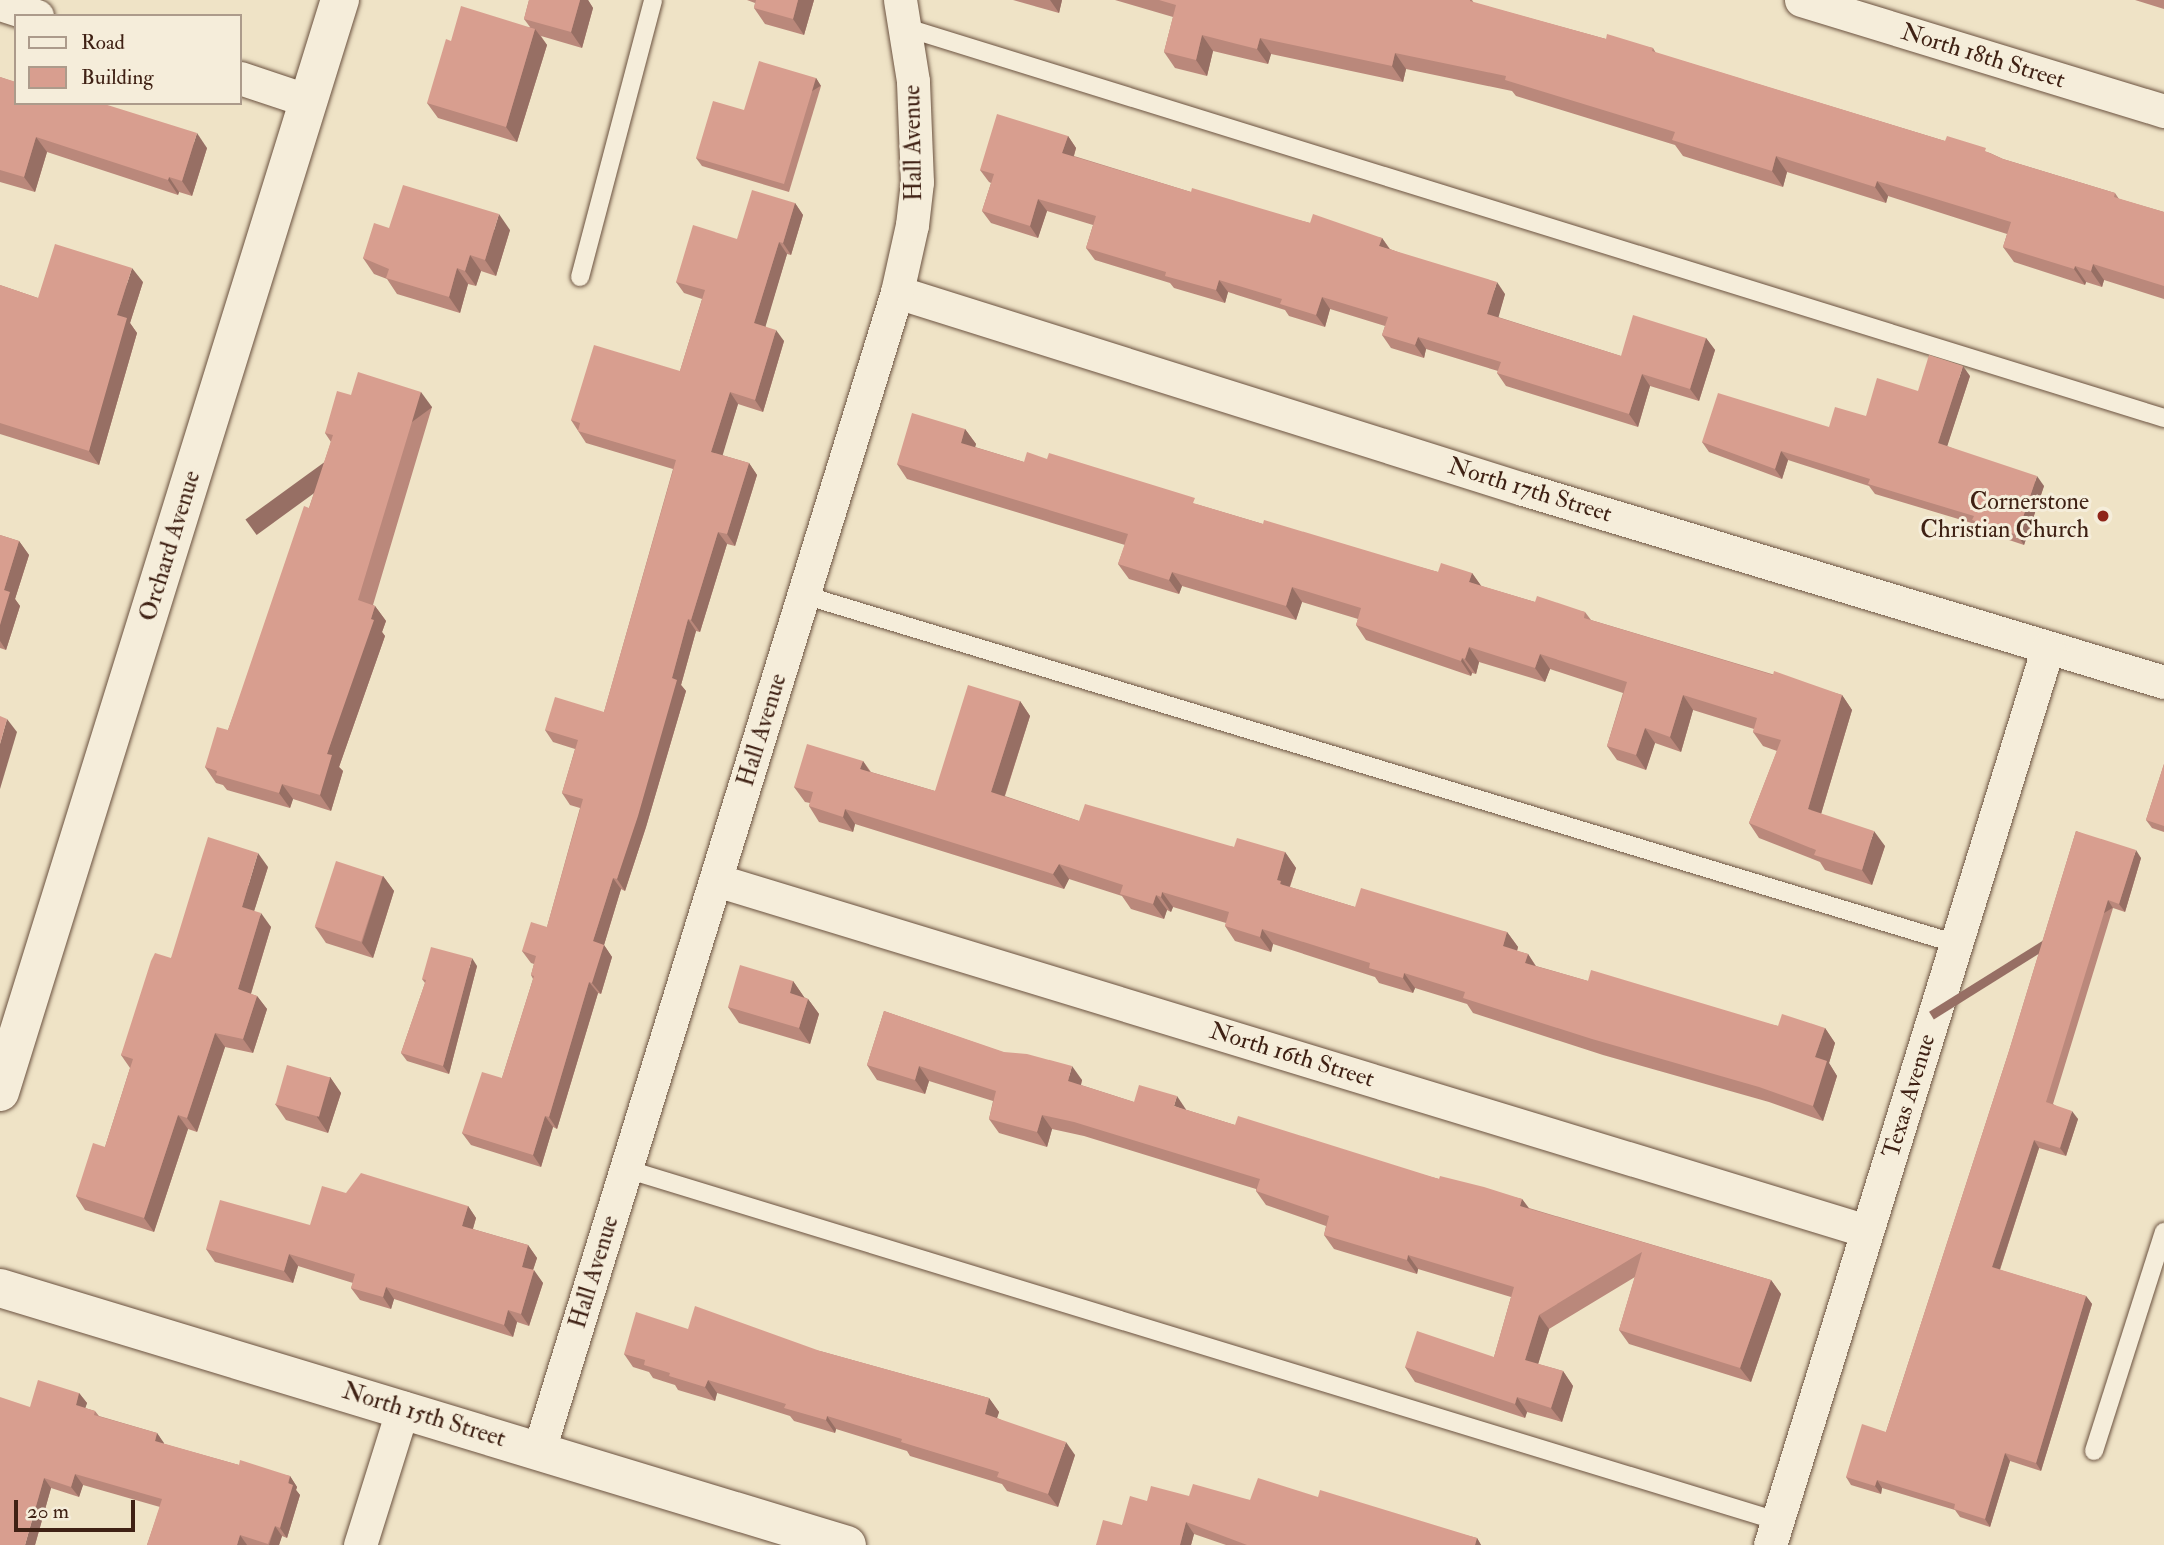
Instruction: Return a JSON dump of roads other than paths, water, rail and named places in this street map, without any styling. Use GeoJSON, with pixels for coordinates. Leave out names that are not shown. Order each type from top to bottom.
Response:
{"type":"FeatureCollection","features":[{"type":"Feature","properties":{"kind":"street","name":"Orchard Avenue"},"geometry":{"type":"LineString","coordinates":[[0,1092],[340,0]]}},
{"type":"Feature","properties":{"kind":"street","name":"North 18th Street"},"geometry":{"type":"LineString","coordinates":[[1801,0],[2164,111]]}},
{"type":"Feature","properties":{"kind":"street"},"geometry":{"type":"LineString","coordinates":[[0,4],[31,14]]}},
{"type":"Feature","properties":{"kind":"street","name":"Hall Avenue"},"geometry":{"type":"LineString","coordinates":[[539,1450],[897,292],[912,225],[917,182],[913,81],[902,13]]}},
{"type":"Feature","properties":{"kind":"street"},"geometry":{"type":"LineString","coordinates":[[242,79],[309,101]]}},
{"type":"Feature","properties":{"kind":"street","name":"North 17th Street"},"geometry":{"type":"LineString","coordinates":[[897,292],[1510,485],[2164,682]]}},
{"type":"Feature","properties":{"kind":"street","name":"Texas Avenue"},"geometry":{"type":"LineString","coordinates":[[1774,1533],[2048,647]]}},
{"type":"Feature","properties":{"kind":"street","name":"North 16th Street"},"geometry":{"type":"LineString","coordinates":[[716,880],[1867,1231]]}},
{"type":"Feature","properties":{"kind":"street","name":"North 15th Street"},"geometry":{"type":"LineString","coordinates":[[0,1288],[403,1408],[847,1545]]}},
{"type":"Feature","properties":{"kind":"street"},"geometry":{"type":"LineString","coordinates":[[360,1545],[403,1408]]}},
{"type":"Feature","properties":{"kind":"lane"},"geometry":{"type":"LineString","coordinates":[[580,277],[653,0]]}},
{"type":"Feature","properties":{"kind":"lane"},"geometry":{"type":"LineString","coordinates":[[902,13],[2164,418]]}},
{"type":"Feature","properties":{"kind":"lane"},"geometry":{"type":"LineString","coordinates":[[804,595],[1957,944]]}},
{"type":"Feature","properties":{"kind":"lane"},"geometry":{"type":"LineString","coordinates":[[626,1169],[1774,1533]]}},
{"type":"Feature","properties":{"kind":"lane"},"geometry":{"type":"LineString","coordinates":[[2094,1451],[2164,1232]]}},
{"type":"Feature","properties":{"kind":"place","name":"Cornerstone Christian Church"},"geometry":{"type":"Point","coordinates":[2103,516]}}]}
